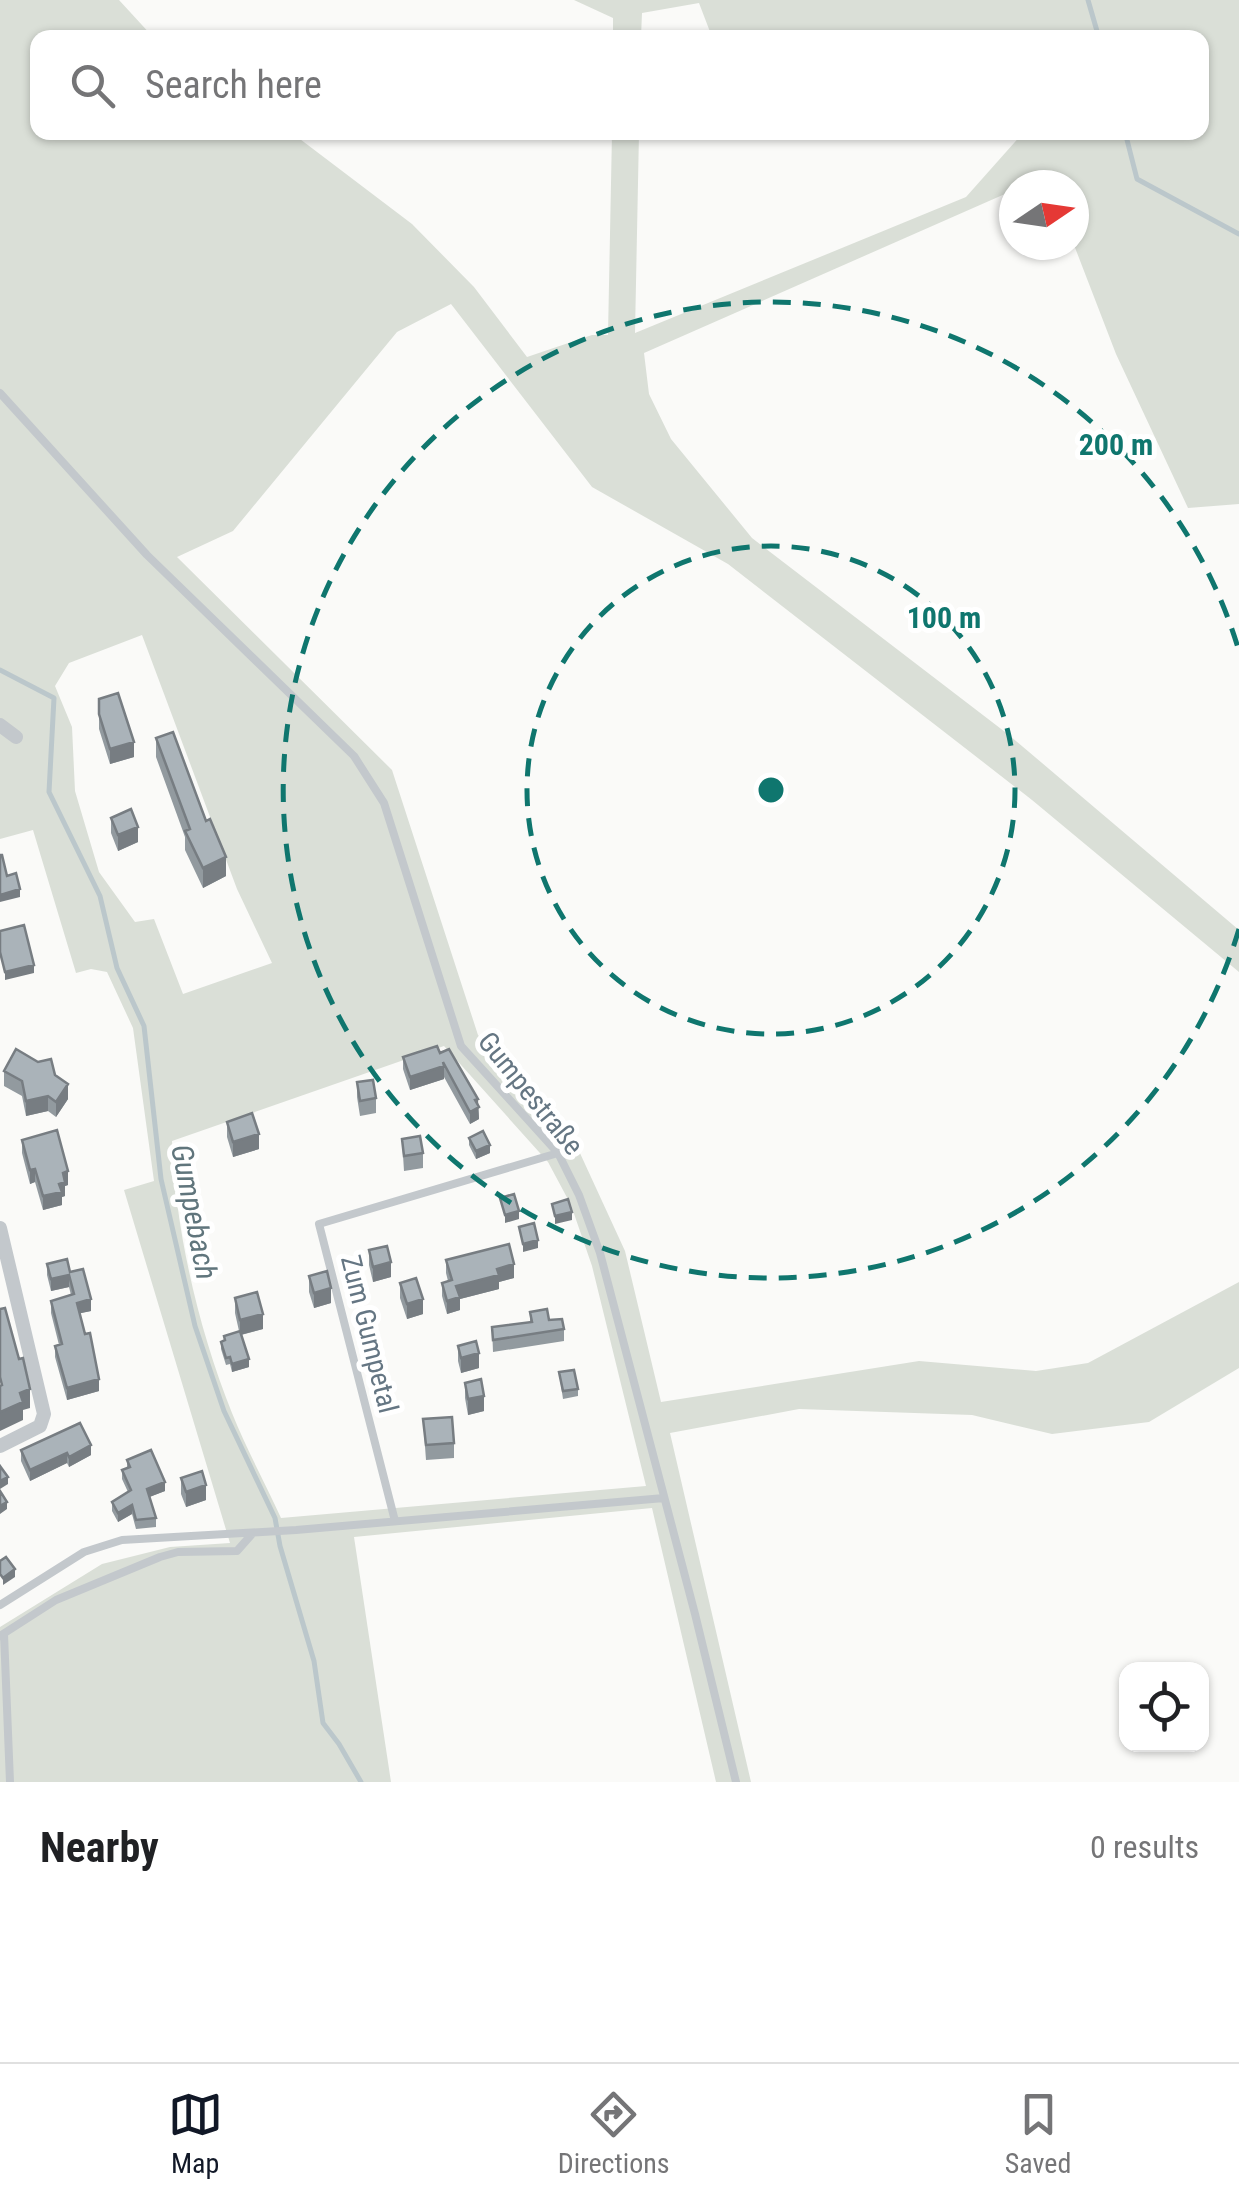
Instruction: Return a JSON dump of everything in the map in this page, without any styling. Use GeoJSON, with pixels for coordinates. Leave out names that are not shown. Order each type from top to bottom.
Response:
{"type":"FeatureCollection","features":[{"type":"Feature","properties":{"kind":"street"},"geometry":{"type":"LineString","coordinates":[[0,725],[16,737]]}},
{"type":"Feature","properties":{"kind":"street"},"geometry":{"type":"LineString","coordinates":[[0,1228],[44,1414],[40,1426],[0,1446]]}},
{"type":"Feature","properties":{"kind":"lane","name":"Gumpestraße"},"geometry":{"type":"LineString","coordinates":[[0,393],[147,555],[354,756],[384,803],[461,1046],[558,1153],[579,1195],[600,1254],[736,1782]]}},
{"type":"Feature","properties":{"kind":"lane","name":"Zum Gumpetal"},"geometry":{"type":"LineString","coordinates":[[396,1521],[319,1224],[558,1153]]}},
{"type":"Feature","properties":{"kind":"lane"},"geometry":{"type":"LineString","coordinates":[[0,1606],[84,1552],[122,1540],[296,1530],[664,1498]]}},
{"type":"Feature","properties":{"kind":"lane"},"geometry":{"type":"LineString","coordinates":[[10,1782],[2,1635],[56,1600],[160,1557],[178,1552],[238,1550],[255,1533]]}},
{"type":"Feature","properties":{"kind":"shaded area"},"geometry":{"type":"Polygon","coordinates":[[[0,0],[119,0],[147,30],[30,30],[30,140],[301,140],[412,224],[474,287],[527,357],[592,335],[608,335],[612,140],[639,140],[635,333],[966,197],[1017,140],[1209,140],[1209,30],[709,30],[699,3],[642,13],[641,30],[613,30],[613,18],[574,0],[1239,0],[1239,504],[1188,508],[1116,354],[1080,260],[1089,260],[1089,170],[999,170],[999,197],[644,353],[649,394],[671,439],[752,538],[1009,735],[1239,930],[1239,972],[1032,800],[728,564],[592,487],[451,304],[397,332],[233,531],[177,557],[392,770],[478,1035],[579,1151],[625,1251],[661,1402],[919,1361],[1036,1371],[1088,1363],[1239,1282],[1239,1368],[1149,1422],[1052,1434],[972,1415],[799,1409],[670,1433],[751,1782],[716,1782],[652,1508],[354,1537],[391,1782],[0,1782],[0,1627],[102,1564],[170,1547],[230,1543],[124,1190],[154,1181],[133,1028],[107,972],[91,969],[76,973],[33,830],[0,839],[0,0]],[[142,635],[69,663],[55,686],[72,727],[75,791],[99,872],[135,922],[154,919],[183,994],[272,963],[237,889],[142,635]],[[444,1046],[172,1141],[184,1244],[209,1348],[237,1426],[281,1518],[646,1486],[592,1266],[571,1205],[548,1162],[444,1046]]]}},
{"type":"Feature","properties":{"kind":"building"},"geometry":{"type":"Polygon","coordinates":[[[118,693],[134,742],[110,749],[99,714],[99,699],[118,693]]]}},
{"type":"Feature","properties":{"kind":"building"},"geometry":{"type":"Polygon","coordinates":[[[173,732],[206,821],[210,819],[226,857],[203,868],[185,831],[190,829],[156,738],[173,732]]]}},
{"type":"Feature","properties":{"kind":"building"},"geometry":{"type":"Polygon","coordinates":[[[131,809],[138,827],[118,835],[111,818],[131,809]]]}},
{"type":"Feature","properties":{"kind":"building"},"geometry":{"type":"Polygon","coordinates":[[[0,855],[7,876],[16,873],[20,889],[0,895],[0,855]]]}},
{"type":"Feature","properties":{"kind":"building"},"geometry":{"type":"Polygon","coordinates":[[[24,925],[34,965],[5,972],[0,931],[24,925]]]}},
{"type":"Feature","properties":{"kind":"building"},"geometry":{"type":"Polygon","coordinates":[[[437,1046],[440,1053],[449,1049],[479,1107],[470,1112],[443,1062],[444,1066],[410,1077],[403,1057],[437,1046]]]}},
{"type":"Feature","properties":{"kind":"building"},"geometry":{"type":"Polygon","coordinates":[[[16,1049],[38,1062],[51,1059],[55,1075],[68,1084],[56,1102],[48,1096],[26,1101],[22,1081],[4,1071],[16,1049]]]}},
{"type":"Feature","properties":{"kind":"building"},"geometry":{"type":"Polygon","coordinates":[[[373,1080],[376,1098],[360,1101],[357,1082],[373,1080]]]}},
{"type":"Feature","properties":{"kind":"building"},"geometry":{"type":"Polygon","coordinates":[[[252,1113],[259,1134],[233,1142],[227,1122],[252,1113]]]}},
{"type":"Feature","properties":{"kind":"building"},"geometry":{"type":"Polygon","coordinates":[[[57,1130],[68,1171],[63,1173],[65,1182],[59,1184],[62,1192],[43,1196],[35,1169],[30,1170],[22,1140],[57,1130]]]}},
{"type":"Feature","properties":{"kind":"building"},"geometry":{"type":"Polygon","coordinates":[[[483,1131],[490,1145],[476,1151],[469,1138],[483,1131]]]}},
{"type":"Feature","properties":{"kind":"building"},"geometry":{"type":"Polygon","coordinates":[[[420,1136],[423,1153],[404,1156],[402,1139],[420,1136]]]}},
{"type":"Feature","properties":{"kind":"building"},"geometry":{"type":"Polygon","coordinates":[[[514,1194],[519,1211],[505,1215],[500,1198],[514,1194]]]}},
{"type":"Feature","properties":{"kind":"building"},"geometry":{"type":"Polygon","coordinates":[[[568,1199],[572,1212],[555,1216],[552,1204],[568,1199]]]}},
{"type":"Feature","properties":{"kind":"building"},"geometry":{"type":"Polygon","coordinates":[[[534,1223],[538,1240],[523,1244],[519,1227],[534,1223]]]}},
{"type":"Feature","properties":{"kind":"building"},"geometry":{"type":"Polygon","coordinates":[[[509,1244],[514,1264],[497,1269],[499,1275],[456,1286],[460,1297],[447,1301],[442,1283],[452,1280],[446,1260],[509,1244]]]}},
{"type":"Feature","properties":{"kind":"building"},"geometry":{"type":"Polygon","coordinates":[[[387,1246],[391,1262],[373,1267],[369,1250],[387,1246]]]}},
{"type":"Feature","properties":{"kind":"building"},"geometry":{"type":"Polygon","coordinates":[[[67,1259],[70,1272],[83,1269],[91,1299],[77,1303],[85,1334],[90,1333],[99,1379],[67,1388],[55,1346],[62,1344],[51,1301],[74,1294],[69,1275],[51,1279],[47,1264],[67,1259]]]}},
{"type":"Feature","properties":{"kind":"building"},"geometry":{"type":"Polygon","coordinates":[[[327,1271],[331,1288],[314,1293],[309,1276],[327,1271]]]}},
{"type":"Feature","properties":{"kind":"building"},"geometry":{"type":"Polygon","coordinates":[[[416,1278],[423,1299],[407,1304],[400,1283],[416,1278]]]}},
{"type":"Feature","properties":{"kind":"building"},"geometry":{"type":"Polygon","coordinates":[[[257,1292],[263,1314],[240,1320],[235,1298],[257,1292]]]}},
{"type":"Feature","properties":{"kind":"building"},"geometry":{"type":"Polygon","coordinates":[[[5,1308],[30,1389],[20,1393],[23,1402],[0,1412],[0,1309],[5,1308]]]}},
{"type":"Feature","properties":{"kind":"building"},"geometry":{"type":"Polygon","coordinates":[[[547,1309],[549,1320],[562,1319],[564,1329],[493,1340],[492,1327],[532,1322],[530,1312],[547,1309]]]}},
{"type":"Feature","properties":{"kind":"building"},"geometry":{"type":"Polygon","coordinates":[[[240,1331],[249,1359],[232,1364],[221,1342],[224,1336],[240,1331]]]}},
{"type":"Feature","properties":{"kind":"building"},"geometry":{"type":"Polygon","coordinates":[[[476,1341],[479,1353],[461,1358],[458,1346],[476,1341]]]}},
{"type":"Feature","properties":{"kind":"building"},"geometry":{"type":"Polygon","coordinates":[[[574,1370],[578,1389],[563,1391],[559,1372],[574,1370]]]}},
{"type":"Feature","properties":{"kind":"building"},"geometry":{"type":"Polygon","coordinates":[[[481,1379],[484,1396],[468,1399],[465,1383],[481,1379]]]}},
{"type":"Feature","properties":{"kind":"building"},"geometry":{"type":"Polygon","coordinates":[[[452,1417],[454,1443],[426,1445],[423,1419],[452,1417]]]}},
{"type":"Feature","properties":{"kind":"building"},"geometry":{"type":"Polygon","coordinates":[[[80,1423],[91,1445],[30,1470],[21,1450],[80,1423]]]}},
{"type":"Feature","properties":{"kind":"building"},"geometry":{"type":"Polygon","coordinates":[[[151,1450],[165,1482],[147,1489],[156,1518],[136,1520],[132,1505],[118,1513],[112,1502],[131,1490],[122,1470],[130,1467],[127,1460],[151,1450]]]}},
{"type":"Feature","properties":{"kind":"building"},"geometry":{"type":"Polygon","coordinates":[[[202,1471],[206,1485],[186,1492],[181,1478],[202,1471]]]}},
{"type":"Feature","properties":{"kind":"building"},"geometry":{"type":"Polygon","coordinates":[[[6,1557],[15,1569],[3,1578],[0,1561],[6,1557]]]}},
{"type":"Feature","properties":{"kind":"waterway"},"geometry":{"type":"LineString","coordinates":[[1088,0],[1097,30]]}},
{"type":"Feature","properties":{"kind":"waterway"},"geometry":{"type":"LineString","coordinates":[[1127,140],[1137,179],[1239,234]]}},
{"type":"Feature","properties":{"kind":"waterway","name":"Gumpebach"},"geometry":{"type":"LineString","coordinates":[[0,670],[54,698],[49,792],[100,896],[117,968],[144,1026],[161,1179],[195,1326],[224,1411],[275,1518],[314,1661],[323,1723],[361,1782]]}}]}
